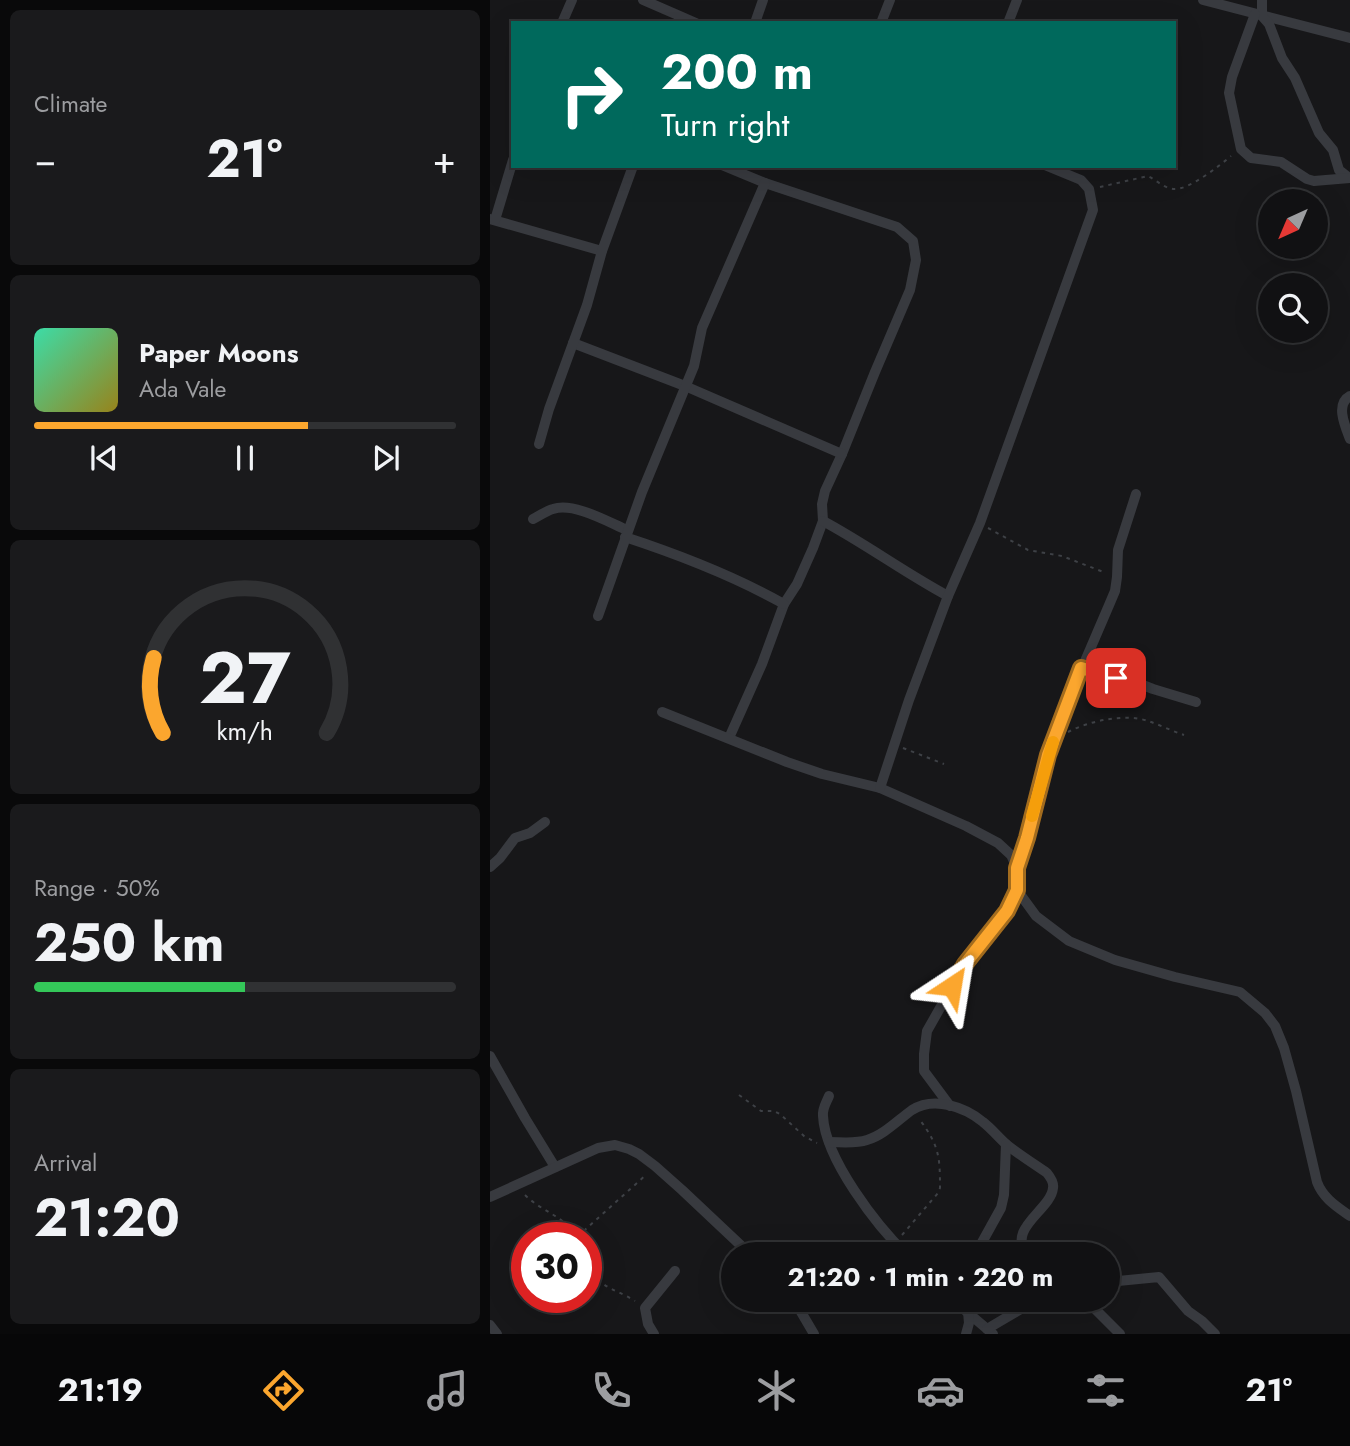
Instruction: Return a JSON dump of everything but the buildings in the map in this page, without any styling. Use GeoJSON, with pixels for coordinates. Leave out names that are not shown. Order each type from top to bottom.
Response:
{"type":"FeatureCollection","features":[{"type":"Feature","properties":{"kind":"street"},"geometry":{"type":"LineString","coordinates":[[563,21],[572,0]]}},
{"type":"Feature","properties":{"kind":"street"},"geometry":{"type":"LineString","coordinates":[[643,0],[691,21]]}},
{"type":"Feature","properties":{"kind":"street"},"geometry":{"type":"LineString","coordinates":[[756,21],[762,0]]}},
{"type":"Feature","properties":{"kind":"street"},"geometry":{"type":"LineString","coordinates":[[882,21],[890,0]]}},
{"type":"Feature","properties":{"kind":"street"},"geometry":{"type":"LineString","coordinates":[[1009,21],[1017,0]]}},
{"type":"Feature","properties":{"kind":"street"},"geometry":{"type":"LineString","coordinates":[[1262,0],[1259,15],[1232,77],[1229,93],[1241,149],[1251,158],[1281,162],[1314,181],[1349,178]]}},
{"type":"Feature","properties":{"kind":"street"},"geometry":{"type":"LineString","coordinates":[[1208,1],[1350,38]]}},
{"type":"Feature","properties":{"kind":"street"},"geometry":{"type":"LineString","coordinates":[[1259,15],[1269,24],[1282,58],[1302,93],[1316,127],[1333,150],[1339,170],[1349,178]]}},
{"type":"Feature","properties":{"kind":"street"},"geometry":{"type":"LineString","coordinates":[[511,166],[492,219],[602,251]]}},
{"type":"Feature","properties":{"kind":"street"},"geometry":{"type":"LineString","coordinates":[[539,444],[632,168]]}},
{"type":"Feature","properties":{"kind":"street"},"geometry":{"type":"LineString","coordinates":[[729,168],[897,228],[913,241],[916,260],[910,290],[825,491],[822,504],[823,521],[813,548],[797,584],[784,604],[730,738]]}},
{"type":"Feature","properties":{"kind":"street"},"geometry":{"type":"LineString","coordinates":[[880,788],[909,700],[948,596],[980,523],[1093,210],[1089,189],[1081,180],[1052,168]]}},
{"type":"Feature","properties":{"kind":"street"},"geometry":{"type":"LineString","coordinates":[[598,616],[658,449],[694,366],[702,328],[765,183]]}},
{"type":"Feature","properties":{"kind":"street"},"geometry":{"type":"LineString","coordinates":[[573,344],[685,386],[842,454]]}},
{"type":"Feature","properties":{"kind":"street"},"geometry":{"type":"LineString","coordinates":[[1350,396],[1343,403],[1343,422],[1350,439]]}},
{"type":"Feature","properties":{"kind":"street"},"geometry":{"type":"LineString","coordinates":[[950,1106],[924,1071],[927,1031],[965,964],[1007,911],[1017,890],[1017,868],[1043,773],[1081,668],[1115,591],[1118,550],[1136,494]]}},
{"type":"Feature","properties":{"kind":"street"},"geometry":{"type":"LineString","coordinates":[[533,519],[554,508],[571,508],[590,514],[626,534],[763,592],[784,604]]}},
{"type":"Feature","properties":{"kind":"street"},"geometry":{"type":"LineString","coordinates":[[823,521],[948,596]]}},
{"type":"Feature","properties":{"kind":"street"},"geometry":{"type":"LineString","coordinates":[[1081,668],[1129,680],[1196,702]]}},
{"type":"Feature","properties":{"kind":"street"},"geometry":{"type":"LineString","coordinates":[[662,712],[787,762],[822,774],[880,788],[916,803],[998,843],[1011,855],[1017,868]]}},
{"type":"Feature","properties":{"kind":"street"},"geometry":{"type":"LineString","coordinates":[[490,867],[515,838],[545,822]]}},
{"type":"Feature","properties":{"kind":"street"},"geometry":{"type":"LineString","coordinates":[[1017,890],[1036,915],[1069,941],[1115,960],[1232,989],[1240,992],[1265,1013],[1275,1026],[1284,1048],[1317,1182],[1332,1204],[1350,1216]]}},
{"type":"Feature","properties":{"kind":"street"},"geometry":{"type":"LineString","coordinates":[[490,1056],[555,1167]]}},
{"type":"Feature","properties":{"kind":"street"},"geometry":{"type":"LineString","coordinates":[[829,1096],[822,1115],[829,1142],[853,1187],[894,1242]]}},
{"type":"Feature","properties":{"kind":"street"},"geometry":{"type":"LineString","coordinates":[[829,1142],[877,1137],[916,1108],[939,1103],[972,1114],[1006,1144],[1047,1173],[1052,1180],[1054,1188],[1051,1196],[1023,1232],[1022,1242]]}},
{"type":"Feature","properties":{"kind":"street"},"geometry":{"type":"LineString","coordinates":[[982,1242],[1001,1208],[1006,1144]]}},
{"type":"Feature","properties":{"kind":"street"},"geometry":{"type":"LineString","coordinates":[[490,1197],[598,1148],[615,1145],[629,1149],[655,1166],[737,1242]]}},
{"type":"Feature","properties":{"kind":"street"},"geometry":{"type":"LineString","coordinates":[[652,1333],[645,1308],[676,1271]]}},
{"type":"Feature","properties":{"kind":"street"},"geometry":{"type":"LineString","coordinates":[[1120,1281],[1160,1276],[1188,1311],[1215,1334]]}},
{"type":"Feature","properties":{"kind":"street"},"geometry":{"type":"LineString","coordinates":[[801,1312],[814,1334]]}},
{"type":"Feature","properties":{"kind":"street"},"geometry":{"type":"LineString","coordinates":[[968,1312],[990,1331],[1018,1312]]}},
{"type":"Feature","properties":{"kind":"street"},"geometry":{"type":"LineString","coordinates":[[966,1334],[968,1312]]}},
{"type":"Feature","properties":{"kind":"street"},"geometry":{"type":"LineString","coordinates":[[1098,1312],[1120,1334]]}},
{"type":"Feature","properties":{"kind":"street"},"geometry":{"type":"LineString","coordinates":[[1202,1321],[1202,1334]]}},
{"type":"Feature","properties":{"kind":"street"},"geometry":{"type":"LineString","coordinates":[[490,1325],[497,1334]]}},
{"type":"Feature","properties":{"kind":"path"},"geometry":{"type":"LineString","coordinates":[[1089,189],[1148,176],[1170,189],[1180,189],[1216,168],[1241,149]]}},
{"type":"Feature","properties":{"kind":"path"},"geometry":{"type":"LineString","coordinates":[[980,523],[1028,550],[1069,559],[1117,577]]}},
{"type":"Feature","properties":{"kind":"path"},"geometry":{"type":"LineString","coordinates":[[1054,740],[1103,719],[1147,720],[1163,729],[1184,735]]}},
{"type":"Feature","properties":{"kind":"path"},"geometry":{"type":"LineString","coordinates":[[894,745],[944,764]]}},
{"type":"Feature","properties":{"kind":"path"},"geometry":{"type":"LineString","coordinates":[[739,1096],[761,1111],[780,1114],[811,1141],[829,1142]]}},
{"type":"Feature","properties":{"kind":"path"},"geometry":{"type":"LineString","coordinates":[[897,1242],[940,1188],[939,1153],[936,1144],[913,1110]]}},
{"type":"Feature","properties":{"kind":"path"},"geometry":{"type":"LineString","coordinates":[[517,1185],[530,1200],[558,1216],[577,1237],[655,1166]]}},
{"type":"Feature","properties":{"kind":"path"},"geometry":{"type":"LineString","coordinates":[[602,1284],[645,1308]]}},
{"type":"Feature","properties":{"kind":"slow traffic"},"geometry":{"type":"LineString","coordinates":[[1032,816],[1053,742]]}},
{"type":"Feature","properties":{"kind":"route"},"geometry":{"type":"LineString","coordinates":[[952,986],[965,964],[1012,903],[1017,890],[1017,868],[1048,755],[1081,668],[1116,678]]}}]}
